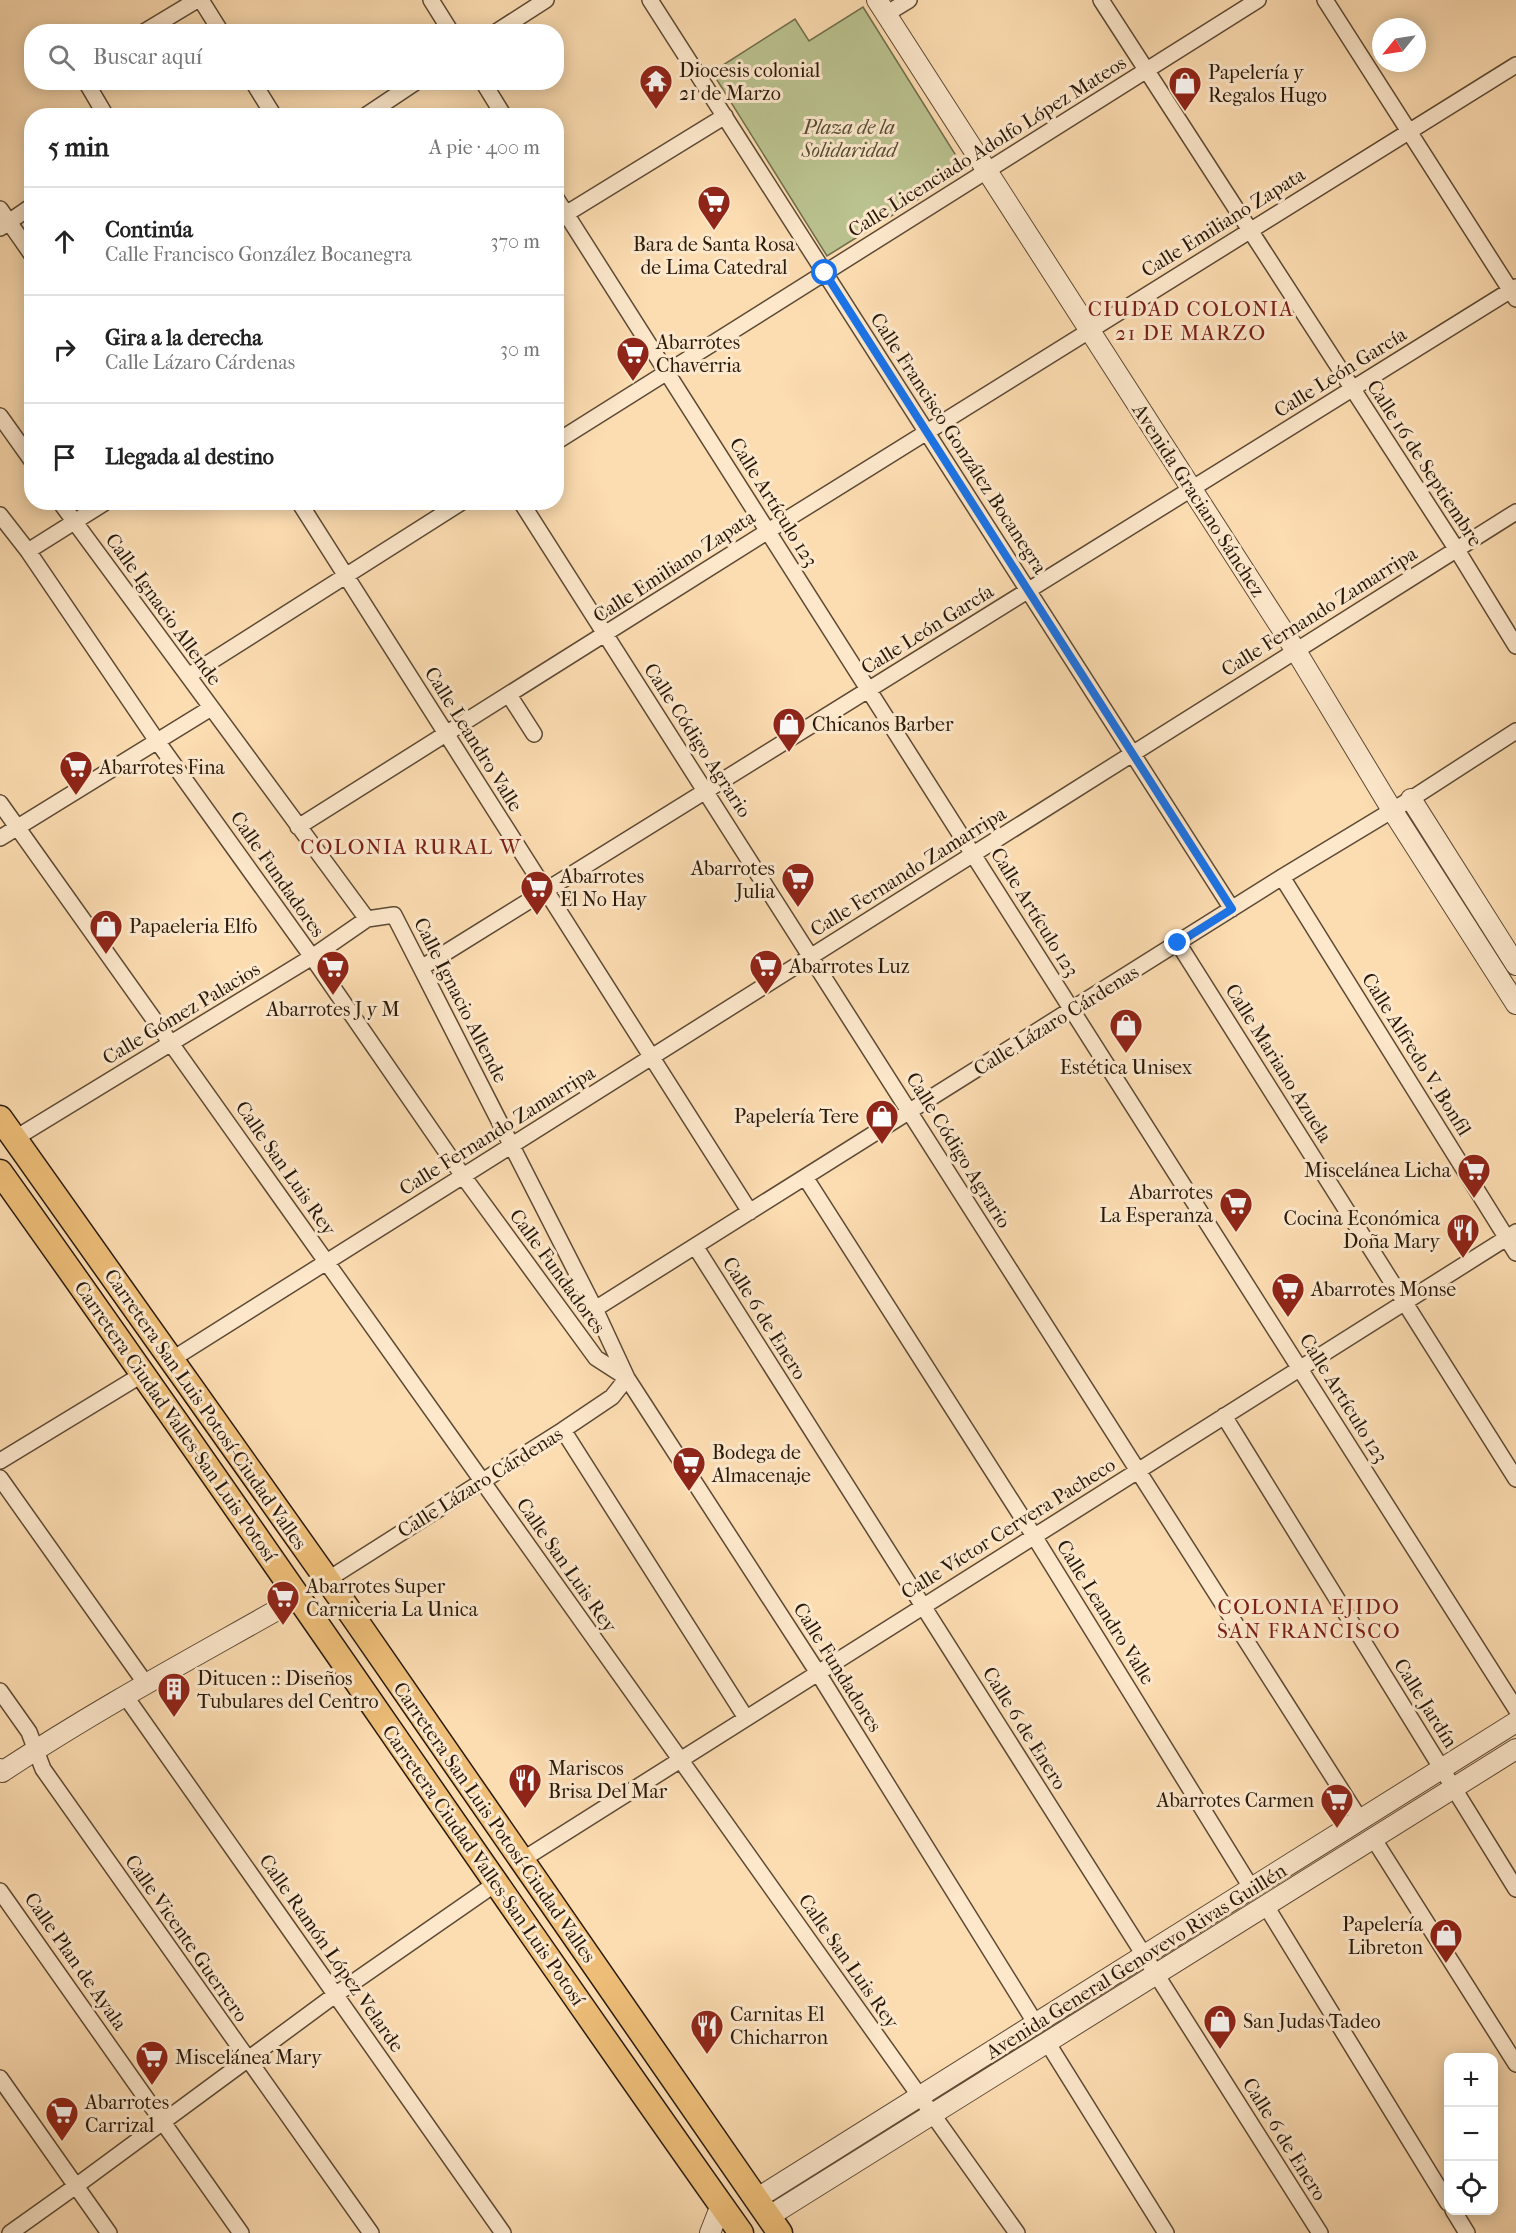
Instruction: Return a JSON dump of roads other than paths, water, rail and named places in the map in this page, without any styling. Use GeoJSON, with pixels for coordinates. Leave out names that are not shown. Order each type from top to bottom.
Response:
{"type":"FeatureCollection","features":[{"type":"Feature","properties":{"kind":"main road","name":"Carretera San Luis Potosí-Ciudad Valles"},"geometry":{"type":"LineString","coordinates":[[0,1118],[327,1580],[768,2216]]}},
{"type":"Feature","properties":{"kind":"main road","name":"Carretera Ciudad Valles-San Luis Potosí"},"geometry":{"type":"LineString","coordinates":[[0,1172],[300,1597],[495,1884],[741,2233]]}},
{"type":"Feature","properties":{"kind":"street"},"geometry":{"type":"LineString","coordinates":[[158,24],[199,0],[216,24]]}},
{"type":"Feature","properties":{"kind":"street"},"geometry":{"type":"LineString","coordinates":[[431,0],[446,24]]}},
{"type":"Feature","properties":{"kind":"street"},"geometry":{"type":"LineString","coordinates":[[508,24],[546,0]]}},
{"type":"Feature","properties":{"kind":"street","name":"Calle Francisco González Bocanegra"},"geometry":{"type":"LineString","coordinates":[[650,0],[1232,909]]}},
{"type":"Feature","properties":{"kind":"street"},"geometry":{"type":"LineString","coordinates":[[882,7],[909,0]]}},
{"type":"Feature","properties":{"kind":"street","name":"Calle 16 de Septiembre"},"geometry":{"type":"LineString","coordinates":[[1101,0],[1457,550],[1516,646]]}},
{"type":"Feature","properties":{"kind":"street","name":"Calle Licenciado Adolfo López Mateos"},"geometry":{"type":"LineString","coordinates":[[564,437],[1258,0]]}},
{"type":"Feature","properties":{"kind":"street"},"geometry":{"type":"LineString","coordinates":[[1325,0],[1514,292]]}},
{"type":"Feature","properties":{"kind":"street","name":"Avenida Graciano Sánchez"},"geometry":{"type":"LineString","coordinates":[[882,7],[1296,651],[1392,810],[1516,1004]]}},
{"type":"Feature","properties":{"kind":"street","name":"Calle Emiliano Zapata"},"geometry":{"type":"LineString","coordinates":[[298,827],[1408,130],[1516,65]]}},
{"type":"Feature","properties":{"kind":"street"},"geometry":{"type":"LineString","coordinates":[[91,90],[101,108]]}},
{"type":"Feature","properties":{"kind":"street"},"geometry":{"type":"LineString","coordinates":[[258,90],[269,108]]}},
{"type":"Feature","properties":{"kind":"street"},"geometry":{"type":"LineString","coordinates":[[377,108],[404,90]]}},
{"type":"Feature","properties":{"kind":"street"},"geometry":{"type":"LineString","coordinates":[[488,90],[499,108]]}},
{"type":"Feature","properties":{"kind":"street"},"geometry":{"type":"LineString","coordinates":[[564,214],[725,116]]}},
{"type":"Feature","properties":{"kind":"street"},"geometry":{"type":"LineString","coordinates":[[0,209],[5,225],[24,246]]}},
{"type":"Feature","properties":{"kind":"street"},"geometry":{"type":"LineString","coordinates":[[5,225],[24,212]]}},
{"type":"Feature","properties":{"kind":"street","name":"Calle Artículo 123"},"geometry":{"type":"LineString","coordinates":[[564,220],[667,372],[1516,1709]]}},
{"type":"Feature","properties":{"kind":"street","name":"Calle León García"},"geometry":{"type":"LineString","coordinates":[[421,968],[1352,389],[1514,292]]}},
{"type":"Feature","properties":{"kind":"street"},"geometry":{"type":"LineString","coordinates":[[0,416],[24,450]]}},
{"type":"Feature","properties":{"kind":"street","name":"Calle Ignacio Allende"},"geometry":{"type":"LineString","coordinates":[[66,510],[367,920],[394,915],[513,1145],[627,1378]]}},
{"type":"Feature","properties":{"kind":"street"},"geometry":{"type":"LineString","coordinates":[[28,552],[93,510]]}},
{"type":"Feature","properties":{"kind":"street","name":"Calle Leandro Valle"},"geometry":{"type":"LineString","coordinates":[[304,510],[750,1212]]}},
{"type":"Feature","properties":{"kind":"street"},"geometry":{"type":"LineString","coordinates":[[188,676],[449,510]]}},
{"type":"Feature","properties":{"kind":"street","name":"Calle Código Agrario"},"geometry":{"type":"LineString","coordinates":[[526,510],[1361,1821]]}},
{"type":"Feature","properties":{"kind":"street","name":"Calle Fernando Zamarripa"},"geometry":{"type":"LineString","coordinates":[[171,1360],[1516,512]]}},
{"type":"Feature","properties":{"kind":"street","name":"Calle Fundadores"},"geometry":{"type":"LineString","coordinates":[[2,522],[28,552],[157,741],[312,957],[463,1176],[596,1358],[627,1378],[818,1673],[1036,2024]]}},
{"type":"Feature","properties":{"kind":"street"},"geometry":{"type":"LineString","coordinates":[[509,695],[534,734]]}},
{"type":"Feature","properties":{"kind":"street"},"geometry":{"type":"LineString","coordinates":[[0,838],[211,708]]}},
{"type":"Feature","properties":{"kind":"street","name":"Calle Lázaro Cárdenas"},"geometry":{"type":"LineString","coordinates":[[595,1309],[1516,731]]}},
{"type":"Feature","properties":{"kind":"street"},"geometry":{"type":"LineString","coordinates":[[1411,799],[1516,965]]}},
{"type":"Feature","properties":{"kind":"street","name":"Calle San Luis Rey"},"geometry":{"type":"LineString","coordinates":[[0,803],[1017,2233]]}},
{"type":"Feature","properties":{"kind":"street","name":"Calle Alfredo V. Bonfil"},"geometry":{"type":"LineString","coordinates":[[1282,877],[1511,1235],[1516,1253]]}},
{"type":"Feature","properties":{"kind":"street","name":"Calle Gómez Palacios"},"geometry":{"type":"LineString","coordinates":[[14,1139],[312,957],[367,920]]}},
{"type":"Feature","properties":{"kind":"street","name":"Calle Mariano Azuela"},"geometry":{"type":"LineString","coordinates":[[1178,943],[1516,1479]]}},
{"type":"Feature","properties":{"kind":"street","name":"Calle Leandro Valle"},"geometry":{"type":"LineString","coordinates":[[805,1178],[1034,1536],[1252,1889]]}},
{"type":"Feature","properties":{"kind":"street","name":"Calle Víctor Cervera Pacheco"},"geometry":{"type":"LineString","coordinates":[[522,1860],[1511,1235]]}},
{"type":"Feature","properties":{"kind":"street","name":"Calle 6 de Enero"},"geometry":{"type":"LineString","coordinates":[[695,1246],[1320,2233]]}},
{"type":"Feature","properties":{"kind":"street"},"geometry":{"type":"LineString","coordinates":[[0,1461],[143,1374]]}},
{"type":"Feature","properties":{"kind":"street","name":"Calle Lázaro Cárdenas"},"geometry":{"type":"LineString","coordinates":[[327,1580],[563,1430],[612,1397],[627,1378]]}},
{"type":"Feature","properties":{"kind":"street","name":"Calle Jardín"},"geometry":{"type":"LineString","coordinates":[[1224,1416],[1516,1889]]}},
{"type":"Feature","properties":{"kind":"street"},"geometry":{"type":"LineString","coordinates":[[563,1430],[746,1719]]}},
{"type":"Feature","properties":{"kind":"street"},"geometry":{"type":"LineString","coordinates":[[0,1478],[146,1684]]}},
{"type":"Feature","properties":{"kind":"street"},"geometry":{"type":"LineString","coordinates":[[1,1771],[146,1684],[300,1597]]}},
{"type":"Feature","properties":{"kind":"street","name":"Calle Vicente Guerrero"},"geometry":{"type":"LineString","coordinates":[[0,1691],[29,1732],[42,1769],[371,2233]]}},
{"type":"Feature","properties":{"kind":"street","name":"Calle Ramón López Velarde"},"geometry":{"type":"LineString","coordinates":[[126,1697],[503,2233]]}},
{"type":"Feature","properties":{"kind":"street","name":"Avenida General Genovevo Rivas Guillén"},"geometry":{"type":"LineString","coordinates":[[768,2216],[920,2096],[1516,1722]]}},
{"type":"Feature","properties":{"kind":"street","name":"Avenida General Genovevo Rivas Guillén"},"geometry":{"type":"LineString","coordinates":[[768,2216],[1516,1749]]}},
{"type":"Feature","properties":{"kind":"street"},"geometry":{"type":"LineString","coordinates":[[1374,1838],[1516,2064]]}},
{"type":"Feature","properties":{"kind":"street"},"geometry":{"type":"LineString","coordinates":[[10,2233],[335,1995],[495,1884]]}},
{"type":"Feature","properties":{"kind":"street","name":"Calle Plan de Ayala"},"geometry":{"type":"LineString","coordinates":[[0,1891],[241,2233]]}},
{"type":"Feature","properties":{"kind":"street"},"geometry":{"type":"LineString","coordinates":[[1266,1906],[1444,2195]]}},
{"type":"Feature","properties":{"kind":"street"},"geometry":{"type":"LineString","coordinates":[[1047,2043],[1166,2233]]}},
{"type":"Feature","properties":{"kind":"street"},"geometry":{"type":"LineString","coordinates":[[0,2078],[110,2233]]}},
{"type":"Feature","properties":{"kind":"street"},"geometry":{"type":"LineString","coordinates":[[710,2233],[721,2205]]}},
{"type":"Feature","properties":{"kind":"street"},"geometry":{"type":"LineString","coordinates":[[1456,2215],[1467,2233]]}},
{"type":"Feature","properties":{"kind":"place","name":"Diocesis colonial 21 de Marzo"},"geometry":{"type":"Point","coordinates":[656,110]}},
{"type":"Feature","properties":{"kind":"place","name":"Papelería y Regalos Hugo"},"geometry":{"type":"Point","coordinates":[1185,112]}},
{"type":"Feature","properties":{"kind":"place","name":"Bara de Santa Rosa de Lima Catedral"},"geometry":{"type":"Point","coordinates":[714,231]}},
{"type":"Feature","properties":{"kind":"place","name":"Abarrotes Chaverria"},"geometry":{"type":"Point","coordinates":[633,382]}},
{"type":"Feature","properties":{"kind":"place","name":"Chicanos Barber"},"geometry":{"type":"Point","coordinates":[789,753]}},
{"type":"Feature","properties":{"kind":"place","name":"Abarrotes Fina"},"geometry":{"type":"Point","coordinates":[76,796]}},
{"type":"Feature","properties":{"kind":"place","name":"Abarrotes Julia"},"geometry":{"type":"Point","coordinates":[798,908]}},
{"type":"Feature","properties":{"kind":"place","name":"Abarrotes El No Hay"},"geometry":{"type":"Point","coordinates":[537,916]}},
{"type":"Feature","properties":{"kind":"place","name":"Papaeleria Elfo"},"geometry":{"type":"Point","coordinates":[106,955]}},
{"type":"Feature","properties":{"kind":"place","name":"Abarrotes Luz"},"geometry":{"type":"Point","coordinates":[766,995]}},
{"type":"Feature","properties":{"kind":"place","name":"Abarrotes J y M"},"geometry":{"type":"Point","coordinates":[333,996]}},
{"type":"Feature","properties":{"kind":"place","name":"Estética Unisex"},"geometry":{"type":"Point","coordinates":[1126,1054]}},
{"type":"Feature","properties":{"kind":"place","name":"Papelería Tere"},"geometry":{"type":"Point","coordinates":[882,1145]}},
{"type":"Feature","properties":{"kind":"place","name":"Miscelánea Licha"},"geometry":{"type":"Point","coordinates":[1474,1199]}},
{"type":"Feature","properties":{"kind":"place","name":"Abarrotes La Esperanza"},"geometry":{"type":"Point","coordinates":[1236,1233]}},
{"type":"Feature","properties":{"kind":"place","name":"Cocina Económica Doña Mary"},"geometry":{"type":"Point","coordinates":[1463,1259]}},
{"type":"Feature","properties":{"kind":"place","name":"Abarrotes Monse"},"geometry":{"type":"Point","coordinates":[1288,1318]}},
{"type":"Feature","properties":{"kind":"place","name":"Bodega de Almacenaje"},"geometry":{"type":"Point","coordinates":[689,1492]}},
{"type":"Feature","properties":{"kind":"place","name":"Abarrotes Super Carniceria La Unica"},"geometry":{"type":"Point","coordinates":[283,1626]}},
{"type":"Feature","properties":{"kind":"place","name":"Ditucen :: Diseños Tubulares del Centro"},"geometry":{"type":"Point","coordinates":[174,1718]}},
{"type":"Feature","properties":{"kind":"place","name":"Mariscos Brisa Del Mar"},"geometry":{"type":"Point","coordinates":[525,1809]}},
{"type":"Feature","properties":{"kind":"place","name":"Abarrotes Carmen"},"geometry":{"type":"Point","coordinates":[1337,1829]}},
{"type":"Feature","properties":{"kind":"place","name":"Papelería Libreton"},"geometry":{"type":"Point","coordinates":[1446,1964]}},
{"type":"Feature","properties":{"kind":"place","name":"San Judas Tadeo"},"geometry":{"type":"Point","coordinates":[1220,2050]}},
{"type":"Feature","properties":{"kind":"place","name":"Carnitas El Chicharron"},"geometry":{"type":"Point","coordinates":[707,2055]}},
{"type":"Feature","properties":{"kind":"place","name":"Miscelánea Mary"},"geometry":{"type":"Point","coordinates":[152,2086]}},
{"type":"Feature","properties":{"kind":"place","name":"Abarrotes Carrizal"},"geometry":{"type":"Point","coordinates":[62,2142]}},
{"type":"Feature","properties":{"kind":"district","name":"CIUDAD COLONIA 21 DE MARZO"},"geometry":{"type":"Point","coordinates":[1191,321]}},
{"type":"Feature","properties":{"kind":"district","name":"COLONIA RURAL W"},"geometry":{"type":"Point","coordinates":[411,847]}},
{"type":"Feature","properties":{"kind":"district","name":"COLONIA EJIDO SAN FRANCISCO"},"geometry":{"type":"Point","coordinates":[1309,1619]}},
{"type":"Feature","properties":{"kind":"park label","name":"Plaza de la Solidaridad"},"geometry":{"type":"Point","coordinates":[849,138]}}]}
